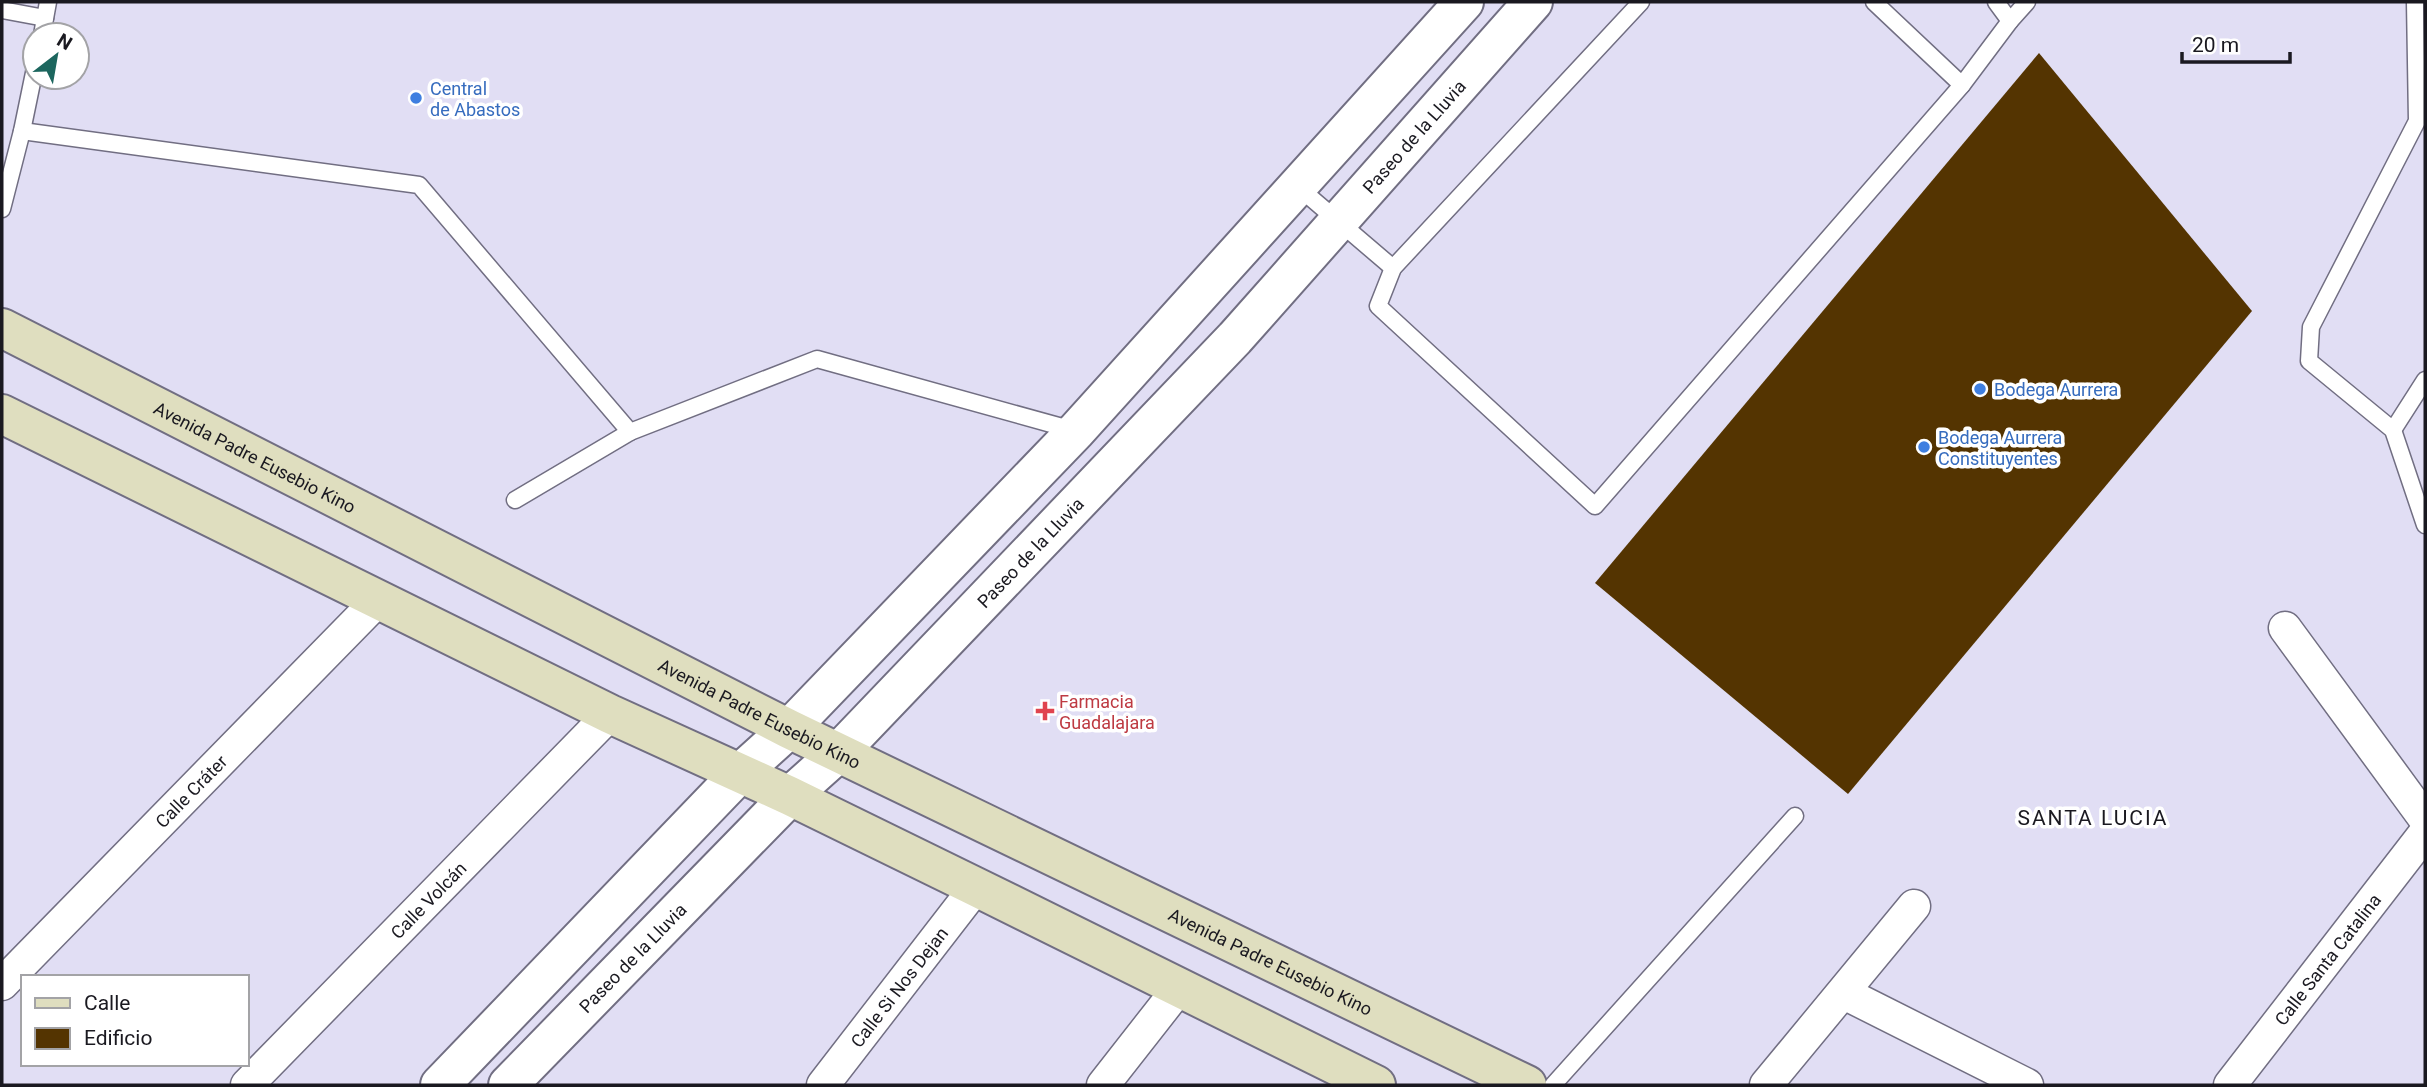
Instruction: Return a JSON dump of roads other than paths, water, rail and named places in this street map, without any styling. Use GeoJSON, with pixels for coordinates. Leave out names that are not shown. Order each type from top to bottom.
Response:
{"type":"FeatureCollection","features":[{"type":"Feature","properties":{"kind":"main road","name":"Avenida Padre Eusebio Kino"},"geometry":{"type":"LineString","coordinates":[[2,328],[789,729],[1527,1085]]}},
{"type":"Feature","properties":{"kind":"main road"},"geometry":{"type":"LineString","coordinates":[[2,414],[610,713],[790,796],[1376,1085]]}},
{"type":"Feature","properties":{"kind":"street"},"geometry":{"type":"LineString","coordinates":[[440,1085],[739,774],[789,729],[1076,431],[1464,2]]}},
{"type":"Feature","properties":{"kind":"street","name":"Paseo de la Lluvia"},"geometry":{"type":"LineString","coordinates":[[508,1085],[790,796],[838,753],[1235,338],[1533,2]]}},
{"type":"Feature","properties":{"kind":"street","name":"Calle Cráter"},"geometry":{"type":"LineString","coordinates":[[2,984],[378,600]]}},
{"type":"Feature","properties":{"kind":"street"},"geometry":{"type":"LineString","coordinates":[[2285,628],[2425,819]]}},
{"type":"Feature","properties":{"kind":"street","name":"Calle Volcán"},"geometry":{"type":"LineString","coordinates":[[247,1085],[610,713]]}},
{"type":"Feature","properties":{"kind":"street","name":"Calle Santa Catalina"},"geometry":{"type":"LineString","coordinates":[[2230,1085],[2425,833]]}},
{"type":"Feature","properties":{"kind":"street","name":"Calle Si Nos Dejan"},"geometry":{"type":"LineString","coordinates":[[822,1085],[976,887]]}},
{"type":"Feature","properties":{"kind":"street"},"geometry":{"type":"LineString","coordinates":[[1766,1085],[1914,906]]}},
{"type":"Feature","properties":{"kind":"street"},"geometry":{"type":"LineString","coordinates":[[1103,1085],[1179,988]]}},
{"type":"Feature","properties":{"kind":"street"},"geometry":{"type":"LineString","coordinates":[[1844,993],[2027,1085]]}},
{"type":"Feature","properties":{"kind":"lane"},"geometry":{"type":"LineString","coordinates":[[1641,2],[1393,268],[1378,306],[1595,506],[1962,85],[2027,2]]}},
{"type":"Feature","properties":{"kind":"lane"},"geometry":{"type":"LineString","coordinates":[[1874,2],[1962,85]]}},
{"type":"Feature","properties":{"kind":"lane"},"geometry":{"type":"LineString","coordinates":[[1996,2],[2010,21]]}},
{"type":"Feature","properties":{"kind":"lane"},"geometry":{"type":"LineString","coordinates":[[2415,2],[2421,120],[2311,327],[2309,361],[2393,430],[2425,525]]}},
{"type":"Feature","properties":{"kind":"lane"},"geometry":{"type":"LineString","coordinates":[[2,10],[46,10]]}},
{"type":"Feature","properties":{"kind":"lane"},"geometry":{"type":"LineString","coordinates":[[2,209],[30,91]]}},
{"type":"Feature","properties":{"kind":"lane"},"geometry":{"type":"LineString","coordinates":[[22,131],[419,185],[630,432]]}},
{"type":"Feature","properties":{"kind":"lane"},"geometry":{"type":"LineString","coordinates":[[1297,186],[1393,268]]}},
{"type":"Feature","properties":{"kind":"lane"},"geometry":{"type":"LineString","coordinates":[[514,500],[630,432],[817,359],[1076,431]]}},
{"type":"Feature","properties":{"kind":"lane"},"geometry":{"type":"LineString","coordinates":[[2393,430],[2425,380]]}},
{"type":"Feature","properties":{"kind":"lane"},"geometry":{"type":"LineString","coordinates":[[1553,1085],[1795,816]]}},
{"type":"Feature","properties":{"kind":"place","name":"Central de Abastos"},"geometry":{"type":"Point","coordinates":[416,98]}},
{"type":"Feature","properties":{"kind":"place","name":"Bodega Aurrera"},"geometry":{"type":"Point","coordinates":[1980,389]}},
{"type":"Feature","properties":{"kind":"place","name":"Bodega Aurrera Constituyentes"},"geometry":{"type":"Point","coordinates":[1924,447]}},
{"type":"Feature","properties":{"kind":"place","name":"Farmacia Guadalajara"},"geometry":{"type":"Point","coordinates":[1045,711]}},
{"type":"Feature","properties":{"kind":"district","name":"SANTA LUCIA"},"geometry":{"type":"Point","coordinates":[2093,818]}}]}
